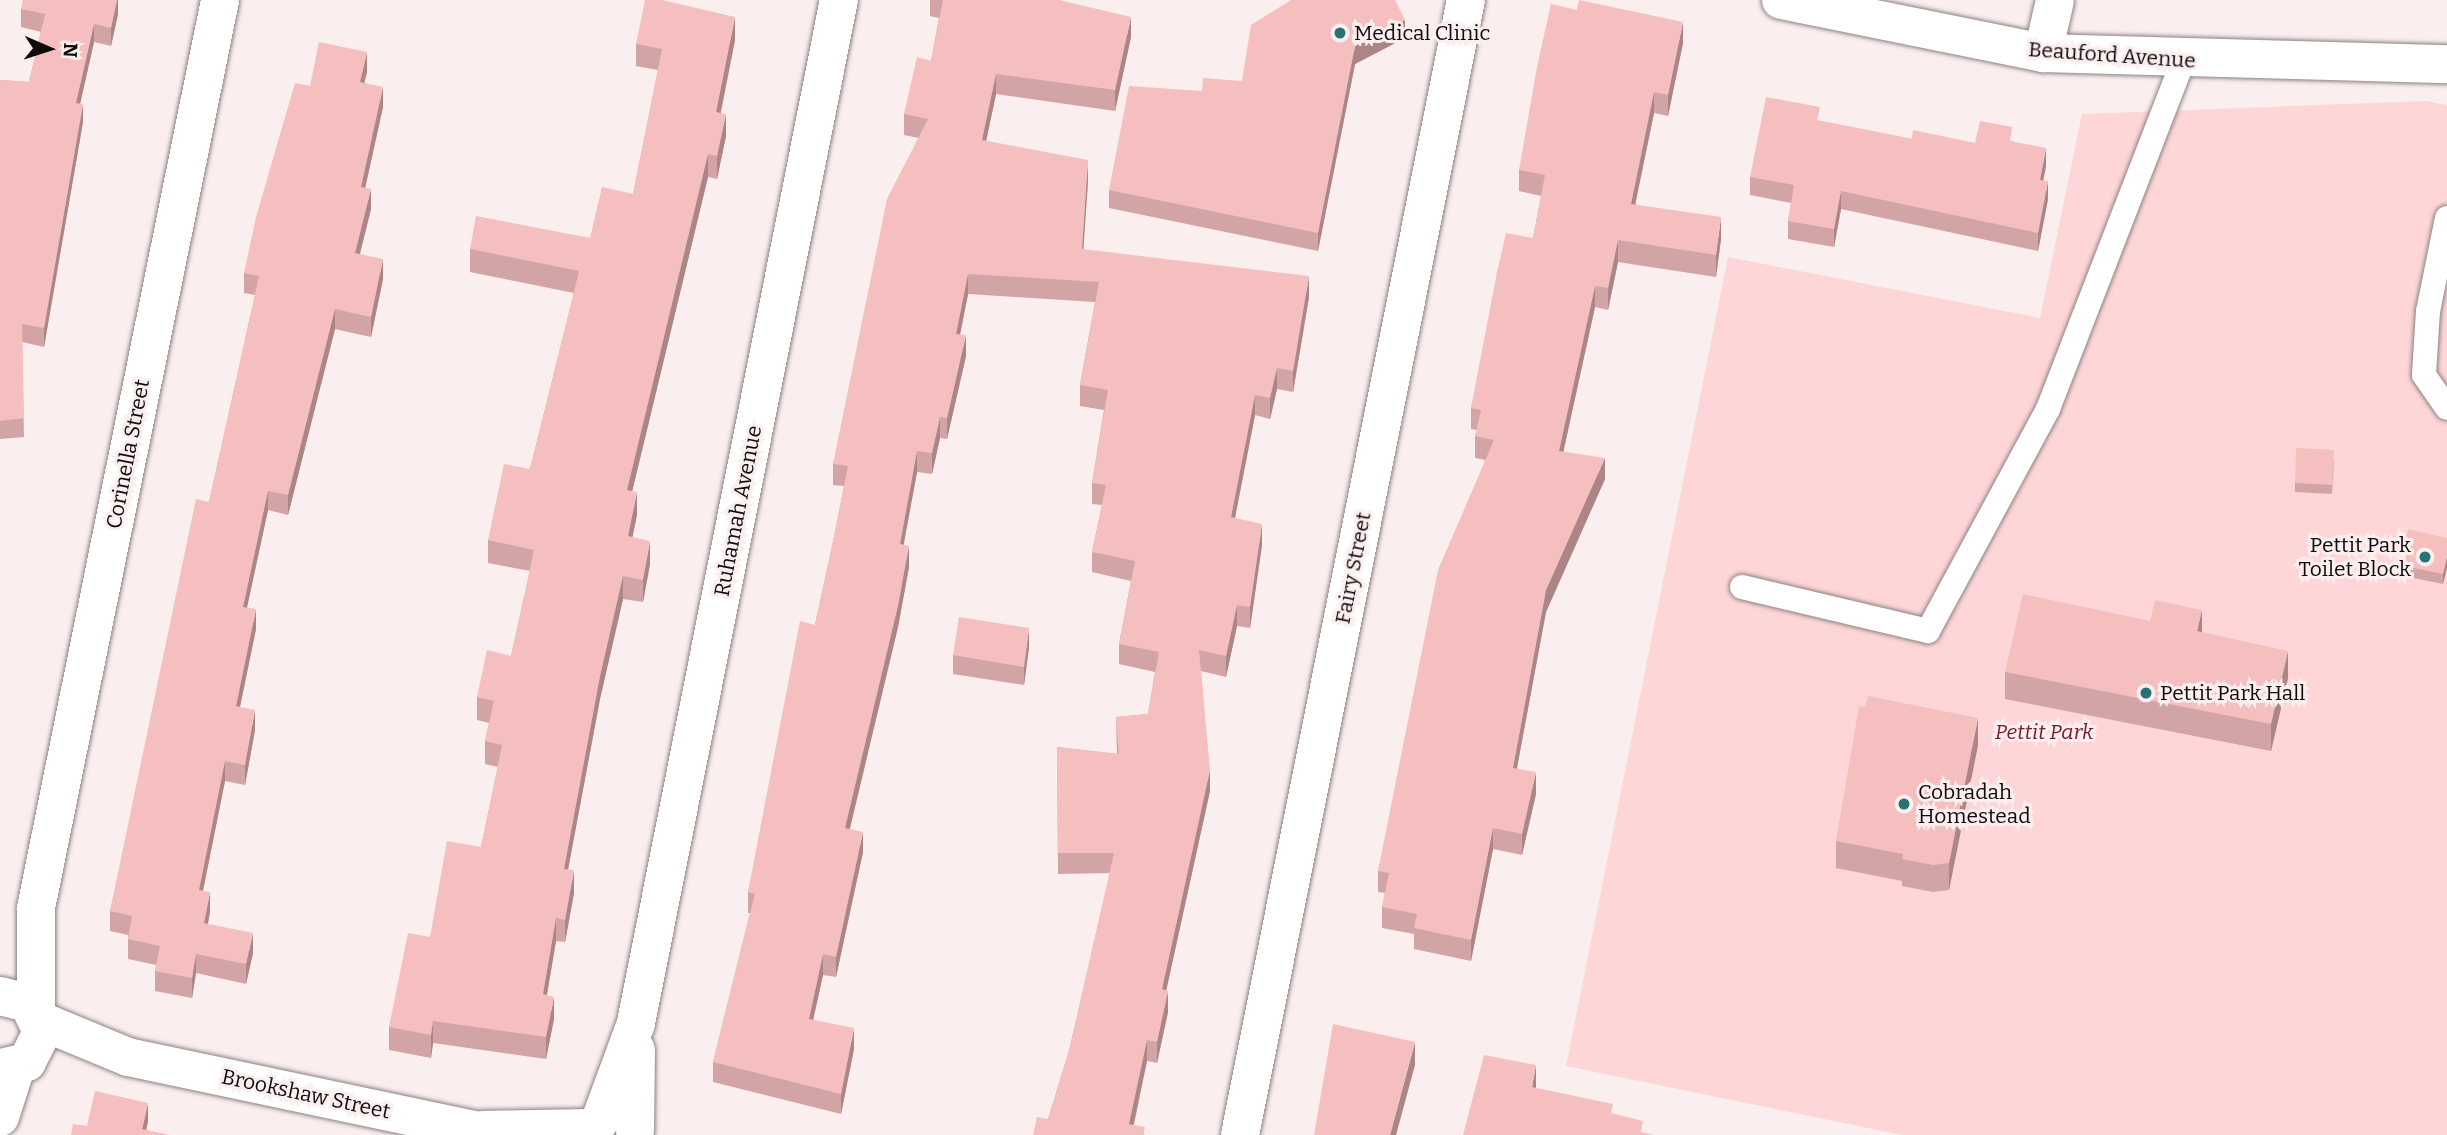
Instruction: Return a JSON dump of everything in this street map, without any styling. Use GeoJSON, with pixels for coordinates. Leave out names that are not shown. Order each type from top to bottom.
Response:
{"type":"FeatureCollection","features":[{"type":"Feature","properties":{"kind":"street","name":"Corinella Street"},"geometry":{"type":"LineString","coordinates":[[14,1066],[40,1044],[36,908],[220,0]]}},
{"type":"Feature","properties":{"kind":"street","name":"Ruhamah Avenue"},"geometry":{"type":"LineString","coordinates":[[608,1130],[636,1023],[839,0]]}},
{"type":"Feature","properties":{"kind":"street","name":"Fairy Street"},"geometry":{"type":"LineString","coordinates":[[1240,1135],[1466,0]]}},
{"type":"Feature","properties":{"kind":"street","name":"Beauford Avenue"},"geometry":{"type":"LineString","coordinates":[[1781,0],[2043,53],[2183,61],[2447,64]]}},
{"type":"Feature","properties":{"kind":"street"},"geometry":{"type":"LineString","coordinates":[[2043,53],[2054,0]]}},
{"type":"Feature","properties":{"kind":"street","name":"Corinella Street"},"geometry":{"type":"LineString","coordinates":[[0,987],[36,908]]}},
{"type":"Feature","properties":{"kind":"street","name":"Brookshaw Street"},"geometry":{"type":"LineString","coordinates":[[0,996],[18,998],[38,1016],[128,1057],[491,1133],[608,1130]]}},
{"type":"Feature","properties":{"kind":"street","name":"Brookshaw Street"},"geometry":{"type":"LineString","coordinates":[[14,1066],[128,1057]]}},
{"type":"Feature","properties":{"kind":"street"},"geometry":{"type":"LineString","coordinates":[[0,1117],[14,1066]]}},
{"type":"Feature","properties":{"kind":"lane"},"geometry":{"type":"LineString","coordinates":[[1742,587],[1928,631],[2048,409],[2183,61]]}},
{"type":"Feature","properties":{"kind":"lane"},"geometry":{"type":"LineString","coordinates":[[2447,218],[2428,311],[2424,374],[2447,408]]}},
{"type":"Feature","properties":{"kind":"green space","name":"Pettit Park"},"geometry":{"type":"Polygon","coordinates":[[[2426,101],[2447,105],[2447,1135],[1902,1135],[1566,1066],[1728,257],[2040,318],[2082,114],[2426,101]]]}},
{"type":"Feature","properties":{"kind":"building"},"geometry":{"type":"Polygon","coordinates":[[[23,0],[117,0],[111,28],[94,24],[76,103],[83,104],[44,328],[22,324],[24,418],[0,421],[0,80],[29,82],[45,14],[21,9],[23,0]]]}},
{"type":"Feature","properties":{"kind":"building"},"geometry":{"type":"Polygon","coordinates":[[[645,0],[662,0],[735,17],[716,112],[726,114],[717,156],[708,154],[627,490],[637,492],[628,536],[650,541],[643,580],[623,576],[600,676],[564,869],[574,870],[565,920],[556,918],[543,994],[554,997],[546,1037],[433,1021],[431,1035],[389,1027],[408,933],[430,937],[447,841],[481,847],[502,745],[485,741],[494,701],[477,697],[487,650],[511,656],[534,550],[488,540],[504,464],[530,469],[579,271],[470,249],[476,216],[590,238],[602,187],[633,194],[662,49],[636,44],[645,0]]]}},
{"type":"Feature","properties":{"kind":"building"},"geometry":{"type":"Polygon","coordinates":[[[943,0],[1059,0],[1131,17],[1115,90],[996,74],[982,140],[1088,160],[1082,249],[1309,276],[1293,371],[1277,368],[1270,398],[1255,395],[1231,517],[1262,524],[1250,607],[1237,605],[1226,656],[1199,650],[1210,770],[1162,989],[1168,991],[1157,1042],[1147,1040],[1129,1124],[1145,1127],[1143,1135],[1033,1135],[1037,1117],[1048,1119],[1069,1051],[1114,853],[1058,853],[1057,747],[1119,754],[1116,717],[1148,714],[1159,652],[1119,644],[1135,561],[1092,552],[1106,485],[1092,483],[1108,390],[1080,385],[1099,282],[968,274],[956,334],[966,335],[947,418],[940,417],[932,453],[917,451],[900,544],[909,546],[898,606],[845,828],[863,832],[836,957],[823,954],[809,1019],[854,1028],[841,1094],[713,1062],[755,894],[748,892],[800,621],[815,625],[835,532],[848,466],[833,464],[887,199],[928,119],[904,114],[917,57],[931,61],[943,0]]]}},
{"type":"Feature","properties":{"kind":"building"},"geometry":{"type":"Polygon","coordinates":[[[1291,0],[1395,0],[1405,20],[1355,46],[1318,233],[1109,190],[1129,86],[1202,91],[1203,78],[1242,81],[1251,25],[1291,0]]]}},
{"type":"Feature","properties":{"kind":"building"},"geometry":{"type":"Polygon","coordinates":[[[1579,0],[1683,22],[1668,95],[1654,92],[1631,204],[1721,217],[1716,255],[1618,240],[1608,288],[1595,286],[1559,451],[1605,458],[1546,590],[1513,768],[1536,772],[1522,834],[1493,828],[1471,940],[1414,928],[1417,914],[1382,907],[1389,873],[1378,871],[1438,570],[1494,440],[1475,436],[1481,410],[1471,408],[1506,233],[1533,238],[1545,175],[1519,170],[1551,4],[1577,10],[1579,0]]]}},
{"type":"Feature","properties":{"kind":"building"},"geometry":{"type":"Polygon","coordinates":[[[319,42],[367,52],[360,82],[383,87],[361,187],[371,189],[355,253],[383,259],[371,317],[335,309],[288,495],[268,491],[243,607],[256,609],[236,706],[255,710],[245,765],[225,761],[199,890],[210,892],[204,923],[253,933],[246,964],[196,954],[192,978],[155,971],[160,946],[128,939],[132,916],[110,911],[196,499],[209,502],[259,276],[244,273],[256,217],[295,83],[310,86],[319,42]]]}},
{"type":"Feature","properties":{"kind":"building"},"geometry":{"type":"Polygon","coordinates":[[[1766,97],[1820,107],[1817,120],[1912,139],[1913,130],[1975,143],[1980,121],[2012,127],[2010,141],[2046,148],[2040,180],[2048,181],[2038,233],[1841,191],[1834,229],[1788,221],[1794,185],[1750,177],[1766,97]]]}},
{"type":"Feature","properties":{"kind":"building"},"geometry":{"type":"Polygon","coordinates":[[[2296,448],[2334,450],[2332,485],[2295,483],[2296,448]]]}},
{"type":"Feature","properties":{"kind":"building","name":"Pettit Park Toilet Block"},"geometry":{"type":"Polygon","coordinates":[[[2408,529],[2447,538],[2443,574],[2399,565],[2408,529]]]}},
{"type":"Feature","properties":{"kind":"building","name":"Pettit Park Hall"},"geometry":{"type":"Polygon","coordinates":[[[2023,594],[2150,621],[2155,600],[2202,610],[2197,631],[2288,651],[2271,724],[2005,672],[2023,594]]]}},
{"type":"Feature","properties":{"kind":"building"},"geometry":{"type":"Polygon","coordinates":[[[959,617],[1029,628],[1024,667],[953,655],[959,617]]]}},
{"type":"Feature","properties":{"kind":"building","name":"Cobradah Homestead"},"geometry":{"type":"Polygon","coordinates":[[[1868,696],[1978,718],[1949,863],[1933,865],[1902,859],[1903,854],[1836,841],[1859,706],[1865,707],[1868,696]]]}},
{"type":"Feature","properties":{"kind":"building"},"geometry":{"type":"Polygon","coordinates":[[[1333,1024],[1415,1042],[1390,1135],[1314,1135],[1333,1024]]]}},
{"type":"Feature","properties":{"kind":"building"},"geometry":{"type":"Polygon","coordinates":[[[1484,1055],[1536,1065],[1532,1087],[1613,1104],[1611,1113],[1643,1121],[1641,1132],[1654,1135],[1463,1135],[1484,1055]]]}},
{"type":"Feature","properties":{"kind":"building"},"geometry":{"type":"Polygon","coordinates":[[[95,1091],[148,1103],[142,1129],[170,1135],[71,1135],[73,1124],[87,1126],[95,1091]]]}},
{"type":"Feature","properties":{"kind":"place","name":"Medical Clinic"},"geometry":{"type":"Point","coordinates":[1340,33]}},
{"type":"Feature","properties":{"kind":"place","name":"Pettit Park Toilet Block"},"geometry":{"type":"Point","coordinates":[2425,557]}},
{"type":"Feature","properties":{"kind":"place","name":"Pettit Park Hall"},"geometry":{"type":"Point","coordinates":[2146,693]}},
{"type":"Feature","properties":{"kind":"place","name":"Cobradah Homestead"},"geometry":{"type":"Point","coordinates":[1904,804]}}]}
